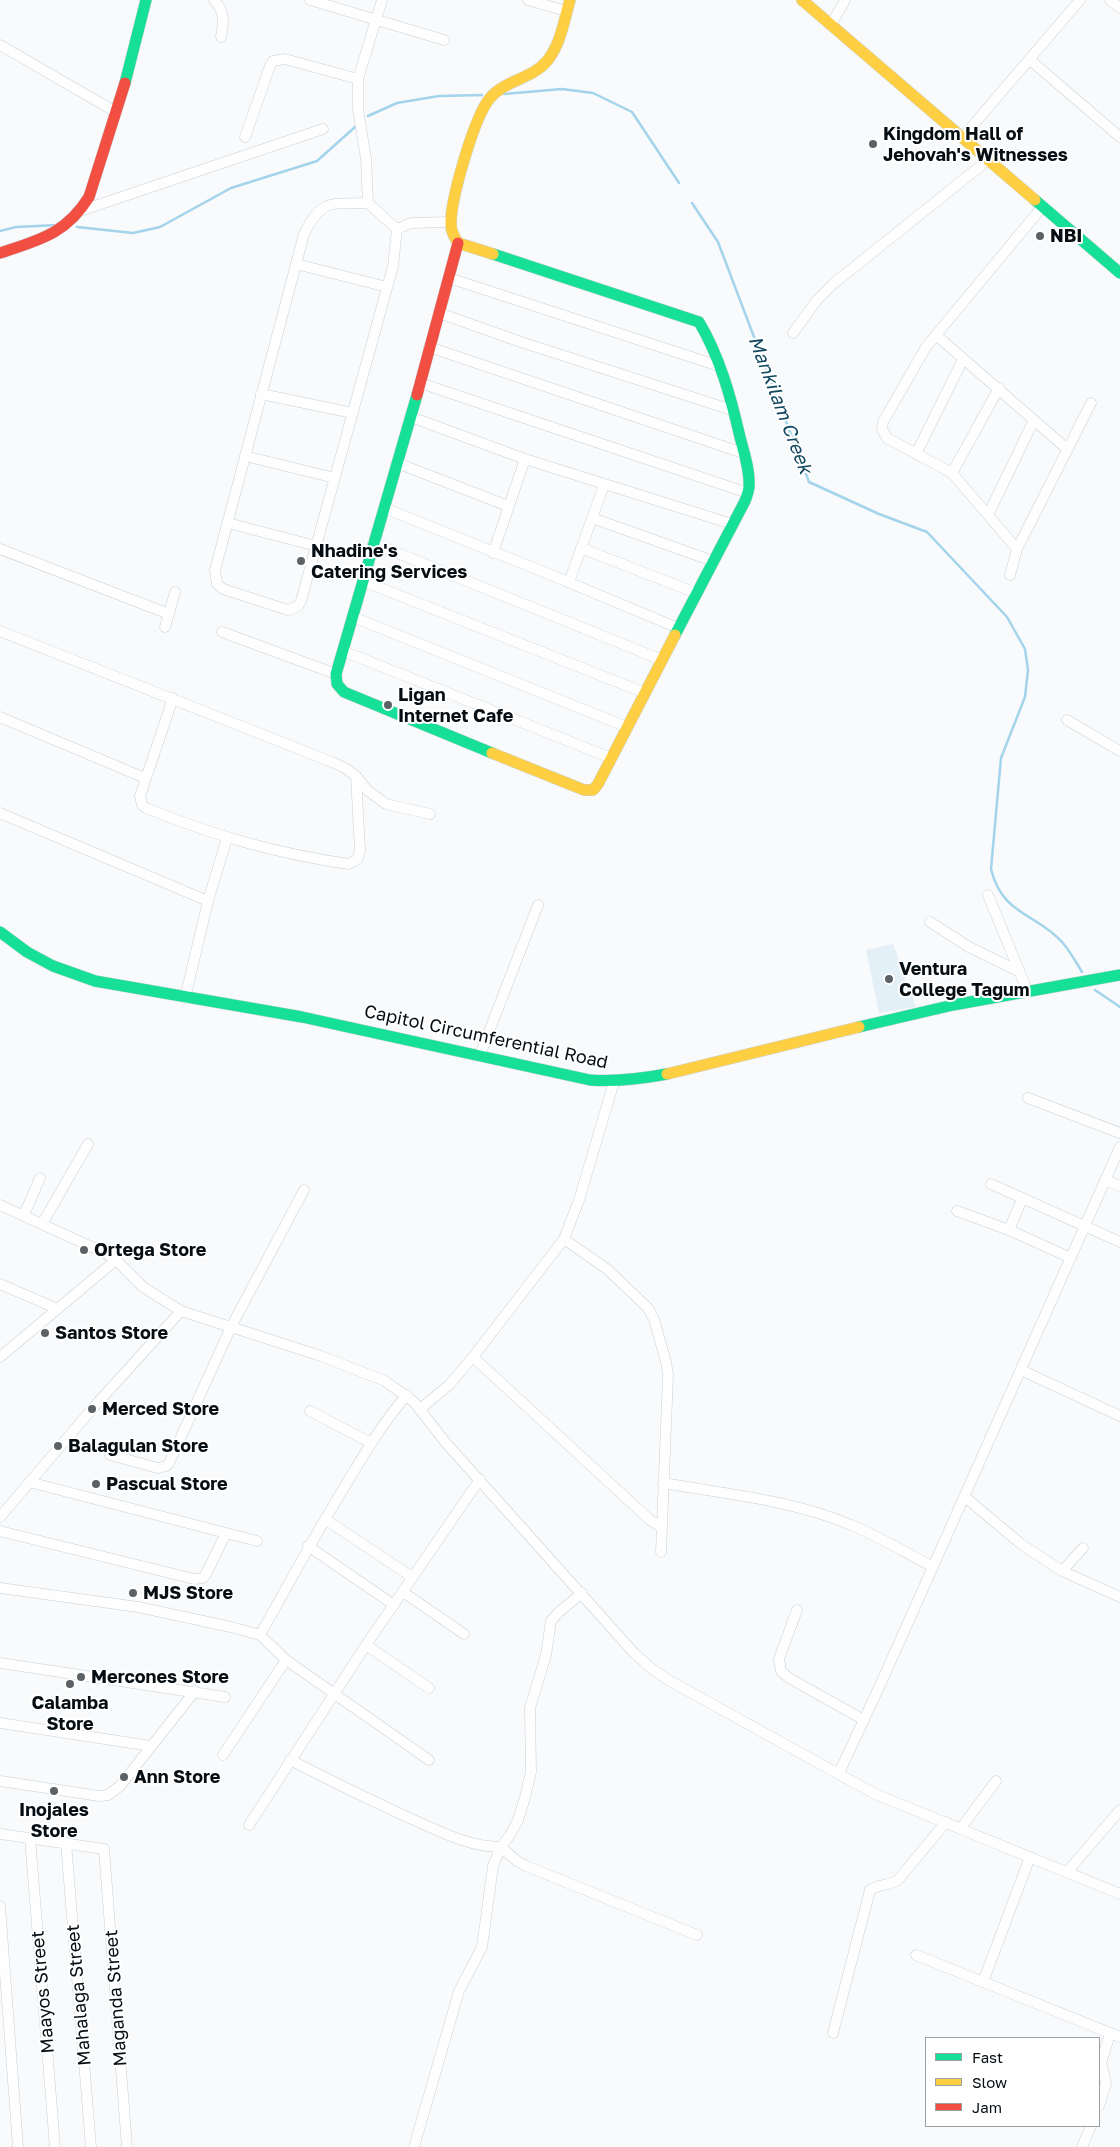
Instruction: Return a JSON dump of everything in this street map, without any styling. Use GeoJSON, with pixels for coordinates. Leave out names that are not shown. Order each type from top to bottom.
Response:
{"type":"FeatureCollection","features":[{"type":"Feature","properties":{"kind":"main road"},"geometry":{"type":"LineString","coordinates":[[0,253],[59,232],[71,224],[83,210],[89,198],[116,112],[135,48],[146,0]]}},
{"type":"Feature","properties":{"kind":"main road"},"geometry":{"type":"LineString","coordinates":[[802,0],[1120,273]]}},
{"type":"Feature","properties":{"kind":"main road"},"geometry":{"type":"LineString","coordinates":[[458,243],[335,683],[344,692],[584,790],[593,790],[748,493],[749,476],[732,410],[718,366],[703,328],[693,319],[458,243],[452,233],[451,222],[463,167],[484,106],[500,89],[538,69],[547,62],[554,50],[568,6]]}},
{"type":"Feature","properties":{"kind":"main road","name":"Capitol Circumferential Road"},"geometry":{"type":"LineString","coordinates":[[0,932],[39,960],[67,974],[112,986],[302,1017],[580,1078],[614,1082],[645,1078],[881,1021],[1027,990],[1120,975]]}},
{"type":"Feature","properties":{"kind":"street"},"geometry":{"type":"LineString","coordinates":[[214,0],[221,9],[224,20],[221,37]]}},
{"type":"Feature","properties":{"kind":"street"},"geometry":{"type":"LineString","coordinates":[[310,0],[444,40]]}},
{"type":"Feature","properties":{"kind":"street"},"geometry":{"type":"LineString","coordinates":[[368,203],[366,159],[358,109],[358,79],[382,0]]}},
{"type":"Feature","properties":{"kind":"street"},"geometry":{"type":"LineString","coordinates":[[528,0],[568,6]]}},
{"type":"Feature","properties":{"kind":"street"},"geometry":{"type":"LineString","coordinates":[[831,25],[845,0]]}},
{"type":"Feature","properties":{"kind":"street"},"geometry":{"type":"LineString","coordinates":[[962,138],[1080,0]]}},
{"type":"Feature","properties":{"kind":"street"},"geometry":{"type":"LineString","coordinates":[[1110,0],[1120,8]]}},
{"type":"Feature","properties":{"kind":"street"},"geometry":{"type":"LineString","coordinates":[[0,45],[116,112]]}},
{"type":"Feature","properties":{"kind":"street"},"geometry":{"type":"LineString","coordinates":[[245,137],[273,62],[285,59],[358,79]]}},
{"type":"Feature","properties":{"kind":"street"},"geometry":{"type":"LineString","coordinates":[[1029,59],[1120,137]]}},
{"type":"Feature","properties":{"kind":"street"},"geometry":{"type":"LineString","coordinates":[[83,210],[323,129]]}},
{"type":"Feature","properties":{"kind":"street"},"geometry":{"type":"LineString","coordinates":[[793,332],[817,300],[832,284],[988,160]]}},
{"type":"Feature","properties":{"kind":"street"},"geometry":{"type":"LineString","coordinates":[[368,203],[397,229],[396,248],[387,287],[298,606],[288,610],[282,609],[223,589],[217,584],[215,570],[304,234],[316,212],[323,207],[333,204],[368,203]]}},
{"type":"Feature","properties":{"kind":"street"},"geometry":{"type":"LineString","coordinates":[[1017,549],[952,473],[886,438],[882,430],[884,422],[913,367],[926,347],[1043,206]]}},
{"type":"Feature","properties":{"kind":"street"},"geometry":{"type":"LineString","coordinates":[[397,229],[411,223],[451,222]]}},
{"type":"Feature","properties":{"kind":"street"},"geometry":{"type":"LineString","coordinates":[[296,264],[387,287]]}},
{"type":"Feature","properties":{"kind":"street"},"geometry":{"type":"LineString","coordinates":[[449,278],[718,366]]}},
{"type":"Feature","properties":{"kind":"street"},"geometry":{"type":"LineString","coordinates":[[439,313],[539,348],[732,410]]}},
{"type":"Feature","properties":{"kind":"street"},"geometry":{"type":"LineString","coordinates":[[936,335],[1066,448]]}},
{"type":"Feature","properties":{"kind":"street"},"geometry":{"type":"LineString","coordinates":[[429,347],[743,453]]}},
{"type":"Feature","properties":{"kind":"street"},"geometry":{"type":"LineString","coordinates":[[916,454],[963,359]]}},
{"type":"Feature","properties":{"kind":"street"},"geometry":{"type":"LineString","coordinates":[[420,384],[748,493]]}},
{"type":"Feature","properties":{"kind":"street"},"geometry":{"type":"LineString","coordinates":[[952,473],[999,388]]}},
{"type":"Feature","properties":{"kind":"street"},"geometry":{"type":"LineString","coordinates":[[261,394],[353,413]]}},
{"type":"Feature","properties":{"kind":"street"},"geometry":{"type":"LineString","coordinates":[[1010,575],[1017,549],[1066,448],[1091,403]]}},
{"type":"Feature","properties":{"kind":"street"},"geometry":{"type":"LineString","coordinates":[[410,417],[524,459],[732,524]]}},
{"type":"Feature","properties":{"kind":"street"},"geometry":{"type":"LineString","coordinates":[[988,515],[1034,420]]}},
{"type":"Feature","properties":{"kind":"street"},"geometry":{"type":"LineString","coordinates":[[246,456],[335,478]]}},
{"type":"Feature","properties":{"kind":"street"},"geometry":{"type":"LineString","coordinates":[[493,553],[524,459]]}},
{"type":"Feature","properties":{"kind":"street"},"geometry":{"type":"LineString","coordinates":[[397,463],[508,506]]}},
{"type":"Feature","properties":{"kind":"street"},"geometry":{"type":"LineString","coordinates":[[569,582],[604,485]]}},
{"type":"Feature","properties":{"kind":"street"},"geometry":{"type":"LineString","coordinates":[[384,508],[678,628]]}},
{"type":"Feature","properties":{"kind":"street"},"geometry":{"type":"LineString","coordinates":[[592,518],[713,560]]}},
{"type":"Feature","properties":{"kind":"street"},"geometry":{"type":"LineString","coordinates":[[228,523],[316,546]]}},
{"type":"Feature","properties":{"kind":"street"},"geometry":{"type":"LineString","coordinates":[[373,543],[662,660]]}},
{"type":"Feature","properties":{"kind":"street"},"geometry":{"type":"LineString","coordinates":[[581,548],[696,593]]}},
{"type":"Feature","properties":{"kind":"street"},"geometry":{"type":"LineString","coordinates":[[0,549],[169,614]]}},
{"type":"Feature","properties":{"kind":"street"},"geometry":{"type":"LineString","coordinates":[[363,581],[645,693]]}},
{"type":"Feature","properties":{"kind":"street"},"geometry":{"type":"LineString","coordinates":[[165,627],[175,592]]}},
{"type":"Feature","properties":{"kind":"street"},"geometry":{"type":"LineString","coordinates":[[353,617],[627,727]]}},
{"type":"Feature","properties":{"kind":"street"},"geometry":{"type":"LineString","coordinates":[[0,631],[332,762],[356,776],[367,790],[386,804],[430,814]]}},
{"type":"Feature","properties":{"kind":"street"},"geometry":{"type":"LineString","coordinates":[[222,632],[336,674]]}},
{"type":"Feature","properties":{"kind":"street"},"geometry":{"type":"LineString","coordinates":[[343,651],[611,758]]}},
{"type":"Feature","properties":{"kind":"street"},"geometry":{"type":"LineString","coordinates":[[173,698],[145,778],[140,796],[142,805],[227,838],[271,850],[348,864],[353,863],[360,855],[356,776]]}},
{"type":"Feature","properties":{"kind":"street"},"geometry":{"type":"LineString","coordinates":[[0,717],[145,778]]}},
{"type":"Feature","properties":{"kind":"street"},"geometry":{"type":"LineString","coordinates":[[1067,720],[1120,751]]}},
{"type":"Feature","properties":{"kind":"street"},"geometry":{"type":"LineString","coordinates":[[0,813],[208,900]]}},
{"type":"Feature","properties":{"kind":"street"},"geometry":{"type":"LineString","coordinates":[[184,998],[208,900],[227,838]]}},
{"type":"Feature","properties":{"kind":"street"},"geometry":{"type":"LineString","coordinates":[[988,895],[1027,990]]}},
{"type":"Feature","properties":{"kind":"street"},"geometry":{"type":"LineString","coordinates":[[480,1055],[538,905]]}},
{"type":"Feature","properties":{"kind":"street"},"geometry":{"type":"LineString","coordinates":[[930,922],[969,947],[1020,972]]}},
{"type":"Feature","properties":{"kind":"street"},"geometry":{"type":"LineString","coordinates":[[420,1409],[449,1385],[474,1357],[564,1239],[579,1200],[614,1082]]}},
{"type":"Feature","properties":{"kind":"street"},"geometry":{"type":"LineString","coordinates":[[1028,1098],[1120,1133]]}},
{"type":"Feature","properties":{"kind":"street"},"geometry":{"type":"LineString","coordinates":[[42,1224],[88,1144]]}},
{"type":"Feature","properties":{"kind":"street"},"geometry":{"type":"LineString","coordinates":[[838,1773],[965,1497],[1120,1150]]}},
{"type":"Feature","properties":{"kind":"street"},"geometry":{"type":"LineString","coordinates":[[24,1215],[40,1178]]}},
{"type":"Feature","properties":{"kind":"street"},"geometry":{"type":"LineString","coordinates":[[1105,1180],[1120,1186]]}},
{"type":"Feature","properties":{"kind":"street"},"geometry":{"type":"LineString","coordinates":[[991,1184],[1120,1242]]}},
{"type":"Feature","properties":{"kind":"street"},"geometry":{"type":"LineString","coordinates":[[110,1454],[152,1467],[166,1466],[231,1327],[304,1190]]}},
{"type":"Feature","properties":{"kind":"street"},"geometry":{"type":"LineString","coordinates":[[1009,1230],[1022,1199]]}},
{"type":"Feature","properties":{"kind":"street"},"geometry":{"type":"LineString","coordinates":[[1,1209],[24,1215],[116,1260],[143,1287],[182,1311],[321,1356],[375,1376],[407,1395],[446,1443],[634,1653],[651,1668],[670,1681],[875,1794],[1120,1894]]}},
{"type":"Feature","properties":{"kind":"street"},"geometry":{"type":"LineString","coordinates":[[957,1211],[1009,1230],[1071,1258]]}},
{"type":"Feature","properties":{"kind":"street"},"geometry":{"type":"LineString","coordinates":[[564,1239],[607,1269],[648,1308],[654,1319],[668,1376],[661,1552]]}},
{"type":"Feature","properties":{"kind":"street"},"geometry":{"type":"LineString","coordinates":[[0,1358],[116,1260]]}},
{"type":"Feature","properties":{"kind":"street"},"geometry":{"type":"LineString","coordinates":[[0,1284],[58,1309]]}},
{"type":"Feature","properties":{"kind":"street"},"geometry":{"type":"LineString","coordinates":[[0,1517],[182,1311]]}},
{"type":"Feature","properties":{"kind":"street"},"geometry":{"type":"LineString","coordinates":[[474,1357],[650,1520],[662,1527]]}},
{"type":"Feature","properties":{"kind":"street"},"geometry":{"type":"LineString","coordinates":[[1021,1370],[1120,1416]]}},
{"type":"Feature","properties":{"kind":"street"},"geometry":{"type":"LineString","coordinates":[[260,1635],[308,1546],[371,1443],[393,1410],[407,1395]]}},
{"type":"Feature","properties":{"kind":"street"},"geometry":{"type":"LineString","coordinates":[[310,1411],[371,1443]]}},
{"type":"Feature","properties":{"kind":"street"},"geometry":{"type":"LineString","coordinates":[[249,1825],[366,1645],[480,1479]]}},
{"type":"Feature","properties":{"kind":"street"},"geometry":{"type":"LineString","coordinates":[[29,1482],[257,1541]]}},
{"type":"Feature","properties":{"kind":"street"},"geometry":{"type":"LineString","coordinates":[[663,1483],[755,1499],[823,1515],[851,1525],[933,1567]]}},
{"type":"Feature","properties":{"kind":"street"},"geometry":{"type":"LineString","coordinates":[[965,1497],[1021,1544],[1062,1571],[1120,1597]]}},
{"type":"Feature","properties":{"kind":"street"},"geometry":{"type":"LineString","coordinates":[[325,1519],[412,1577]]}},
{"type":"Feature","properties":{"kind":"street"},"geometry":{"type":"LineString","coordinates":[[0,1531],[194,1579],[203,1578],[206,1574],[226,1533]]}},
{"type":"Feature","properties":{"kind":"street"},"geometry":{"type":"LineString","coordinates":[[308,1546],[394,1605]]}},
{"type":"Feature","properties":{"kind":"street"},"geometry":{"type":"LineString","coordinates":[[1062,1571],[1083,1548]]}},
{"type":"Feature","properties":{"kind":"street"},"geometry":{"type":"LineString","coordinates":[[0,1588],[138,1607],[230,1626],[260,1635],[286,1660],[429,1760]]}},
{"type":"Feature","properties":{"kind":"street"},"geometry":{"type":"LineString","coordinates":[[402,1592],[464,1634]]}},
{"type":"Feature","properties":{"kind":"street"},"geometry":{"type":"LineString","coordinates":[[414,2147],[459,1991],[482,1947],[493,1866],[501,1847],[518,1820],[528,1784],[531,1772],[530,1708],[546,1655],[551,1621],[582,1593]]}},
{"type":"Feature","properties":{"kind":"street"},"geometry":{"type":"LineString","coordinates":[[797,1610],[779,1659],[781,1670],[789,1678],[864,1720]]}},
{"type":"Feature","properties":{"kind":"street"},"geometry":{"type":"LineString","coordinates":[[366,1645],[429,1688]]}},
{"type":"Feature","properties":{"kind":"street"},"geometry":{"type":"LineString","coordinates":[[223,1755],[286,1660]]}},
{"type":"Feature","properties":{"kind":"street"},"geometry":{"type":"LineString","coordinates":[[0,1663],[225,1697]]}},
{"type":"Feature","properties":{"kind":"street"},"geometry":{"type":"LineString","coordinates":[[0,1781],[100,1796],[108,1795],[120,1786],[195,1692]]}},
{"type":"Feature","properties":{"kind":"street"},"geometry":{"type":"LineString","coordinates":[[0,1723],[151,1746]]}},
{"type":"Feature","properties":{"kind":"street"},"geometry":{"type":"LineString","coordinates":[[290,1760],[350,1791],[462,1841],[488,1847],[501,1847],[526,1866],[697,1935]]}},
{"type":"Feature","properties":{"kind":"street"},"geometry":{"type":"LineString","coordinates":[[961,1828],[996,1781]]}},
{"type":"Feature","properties":{"kind":"street"},"geometry":{"type":"LineString","coordinates":[[1067,1872],[1120,1810]]}},
{"type":"Feature","properties":{"kind":"street"},"geometry":{"type":"LineString","coordinates":[[834,2034],[870,1890],[874,1887],[892,1884],[898,1880],[946,1822]]}},
{"type":"Feature","properties":{"kind":"street"},"geometry":{"type":"LineString","coordinates":[[0,1834],[66,1843]]}},
{"type":"Feature","properties":{"kind":"street","name":"Maayos Street"},"geometry":{"type":"LineString","coordinates":[[30,1838],[55,2147]]}},
{"type":"Feature","properties":{"kind":"street","name":"Maganda Street"},"geometry":{"type":"LineString","coordinates":[[66,1843],[104,1849],[127,2147]]}},
{"type":"Feature","properties":{"kind":"street","name":"Mahalaga Street"},"geometry":{"type":"LineString","coordinates":[[66,1843],[91,2147]]}},
{"type":"Feature","properties":{"kind":"street"},"geometry":{"type":"LineString","coordinates":[[983,1982],[1030,1857]]}},
{"type":"Feature","properties":{"kind":"street"},"geometry":{"type":"LineString","coordinates":[[0,1906],[18,2147]]}},
{"type":"Feature","properties":{"kind":"street"},"geometry":{"type":"LineString","coordinates":[[916,1955],[1115,2035],[1101,2063],[1106,2082],[1100,2103]]}},
{"type":"Feature","properties":{"kind":"street"},"geometry":{"type":"LineString","coordinates":[[1082,2147],[1091,2127]]}},
{"type":"Feature","properties":{"kind":"shaded area","name":"Ventura College Tagum"},"geometry":{"type":"Polygon","coordinates":[[[893,944],[916,1007],[879,1013],[866,950],[893,944]]]}},
{"type":"Feature","properties":{"kind":"waterway","name":"Mankilam Creek"},"geometry":{"type":"LineString","coordinates":[[504,94],[562,89],[593,93],[632,112],[679,183]]}},
{"type":"Feature","properties":{"kind":"waterway","name":"Mankilam Creek"},"geometry":{"type":"LineString","coordinates":[[368,116],[397,103],[439,96],[482,95]]}},
{"type":"Feature","properties":{"kind":"waterway","name":"Mankilam Creek"},"geometry":{"type":"LineString","coordinates":[[77,227],[133,233],[160,227],[231,188],[317,161],[355,127]]}},
{"type":"Feature","properties":{"kind":"waterway","name":"Mankilam Creek"},"geometry":{"type":"LineString","coordinates":[[692,203],[718,242],[809,482],[879,514],[927,532],[1007,617],[1025,649],[1028,670],[1025,697],[1001,758],[991,869],[996,884],[1003,896],[1011,905],[1052,932],[1062,942],[1082,972]]}},
{"type":"Feature","properties":{"kind":"waterway","name":"Mankilam Creek"},"geometry":{"type":"LineString","coordinates":[[0,231],[16,227],[58,225]]}},
{"type":"Feature","properties":{"kind":"waterway","name":"Mankilam Creek"},"geometry":{"type":"LineString","coordinates":[[1095,990],[1120,1007]]}},
{"type":"Feature","properties":{"kind":"traffic: fast"},"geometry":{"type":"LineString","coordinates":[[125,83],[146,0]]}},
{"type":"Feature","properties":{"kind":"traffic: fast"},"geometry":{"type":"LineString","coordinates":[[1035,200],[1120,273]]}},
{"type":"Feature","properties":{"kind":"traffic: fast"},"geometry":{"type":"LineString","coordinates":[[493,254],[699,322],[713,349],[733,408],[748,468],[749,488],[745,501],[675,635]]}},
{"type":"Feature","properties":{"kind":"traffic: fast"},"geometry":{"type":"LineString","coordinates":[[417,395],[336,674],[337,684],[344,692],[492,753]]}},
{"type":"Feature","properties":{"kind":"traffic: fast"},"geometry":{"type":"LineString","coordinates":[[0,932],[27,952],[53,966],[95,981],[302,1017],[590,1080],[628,1080],[667,1074]]}},
{"type":"Feature","properties":{"kind":"traffic: fast"},"geometry":{"type":"LineString","coordinates":[[859,1027],[953,1005],[1120,975]]}},
{"type":"Feature","properties":{"kind":"traffic: slow"},"geometry":{"type":"LineString","coordinates":[[493,254],[458,243],[453,235],[451,225],[454,198],[470,140],[490,98],[503,87],[534,72],[547,61],[556,47],[562,32],[570,0]]}},
{"type":"Feature","properties":{"kind":"traffic: slow"},"geometry":{"type":"LineString","coordinates":[[802,0],[1035,200]]}},
{"type":"Feature","properties":{"kind":"traffic: slow"},"geometry":{"type":"LineString","coordinates":[[492,753],[584,790],[593,790],[598,784],[675,635]]}},
{"type":"Feature","properties":{"kind":"traffic: slow"},"geometry":{"type":"LineString","coordinates":[[667,1074],[859,1027]]}},
{"type":"Feature","properties":{"kind":"traffic: jam"},"geometry":{"type":"LineString","coordinates":[[0,253],[27,244],[61,228],[71,220],[89,197],[125,83]]}},
{"type":"Feature","properties":{"kind":"traffic: jam"},"geometry":{"type":"LineString","coordinates":[[417,395],[458,243]]}},
{"type":"Feature","properties":{"kind":"place","name":"Kingdom Hall of Jehovah's Witnesses"},"geometry":{"type":"Point","coordinates":[873,144]}},
{"type":"Feature","properties":{"kind":"place","name":"NBI"},"geometry":{"type":"Point","coordinates":[1040,236]}},
{"type":"Feature","properties":{"kind":"place","name":"Nhadine's Catering Services"},"geometry":{"type":"Point","coordinates":[301,561]}},
{"type":"Feature","properties":{"kind":"place","name":"Ligan Internet Cafe"},"geometry":{"type":"Point","coordinates":[388,705]}},
{"type":"Feature","properties":{"kind":"place","name":"Ventura College Tagum"},"geometry":{"type":"Point","coordinates":[889,979]}},
{"type":"Feature","properties":{"kind":"place","name":"Ortega Store"},"geometry":{"type":"Point","coordinates":[84,1250]}},
{"type":"Feature","properties":{"kind":"place","name":"Santos Store"},"geometry":{"type":"Point","coordinates":[45,1333]}},
{"type":"Feature","properties":{"kind":"place","name":"Merced Store"},"geometry":{"type":"Point","coordinates":[92,1409]}},
{"type":"Feature","properties":{"kind":"place","name":"Balagulan Store"},"geometry":{"type":"Point","coordinates":[58,1446]}},
{"type":"Feature","properties":{"kind":"place","name":"Pascual Store"},"geometry":{"type":"Point","coordinates":[96,1484]}},
{"type":"Feature","properties":{"kind":"place","name":"MJS Store"},"geometry":{"type":"Point","coordinates":[133,1593]}},
{"type":"Feature","properties":{"kind":"place","name":"Mercones Store"},"geometry":{"type":"Point","coordinates":[81,1677]}},
{"type":"Feature","properties":{"kind":"place","name":"Calamba Store"},"geometry":{"type":"Point","coordinates":[70,1684]}},
{"type":"Feature","properties":{"kind":"place","name":"Ann Store"},"geometry":{"type":"Point","coordinates":[124,1777]}},
{"type":"Feature","properties":{"kind":"place","name":"Inojales Store"},"geometry":{"type":"Point","coordinates":[54,1791]}}]}
